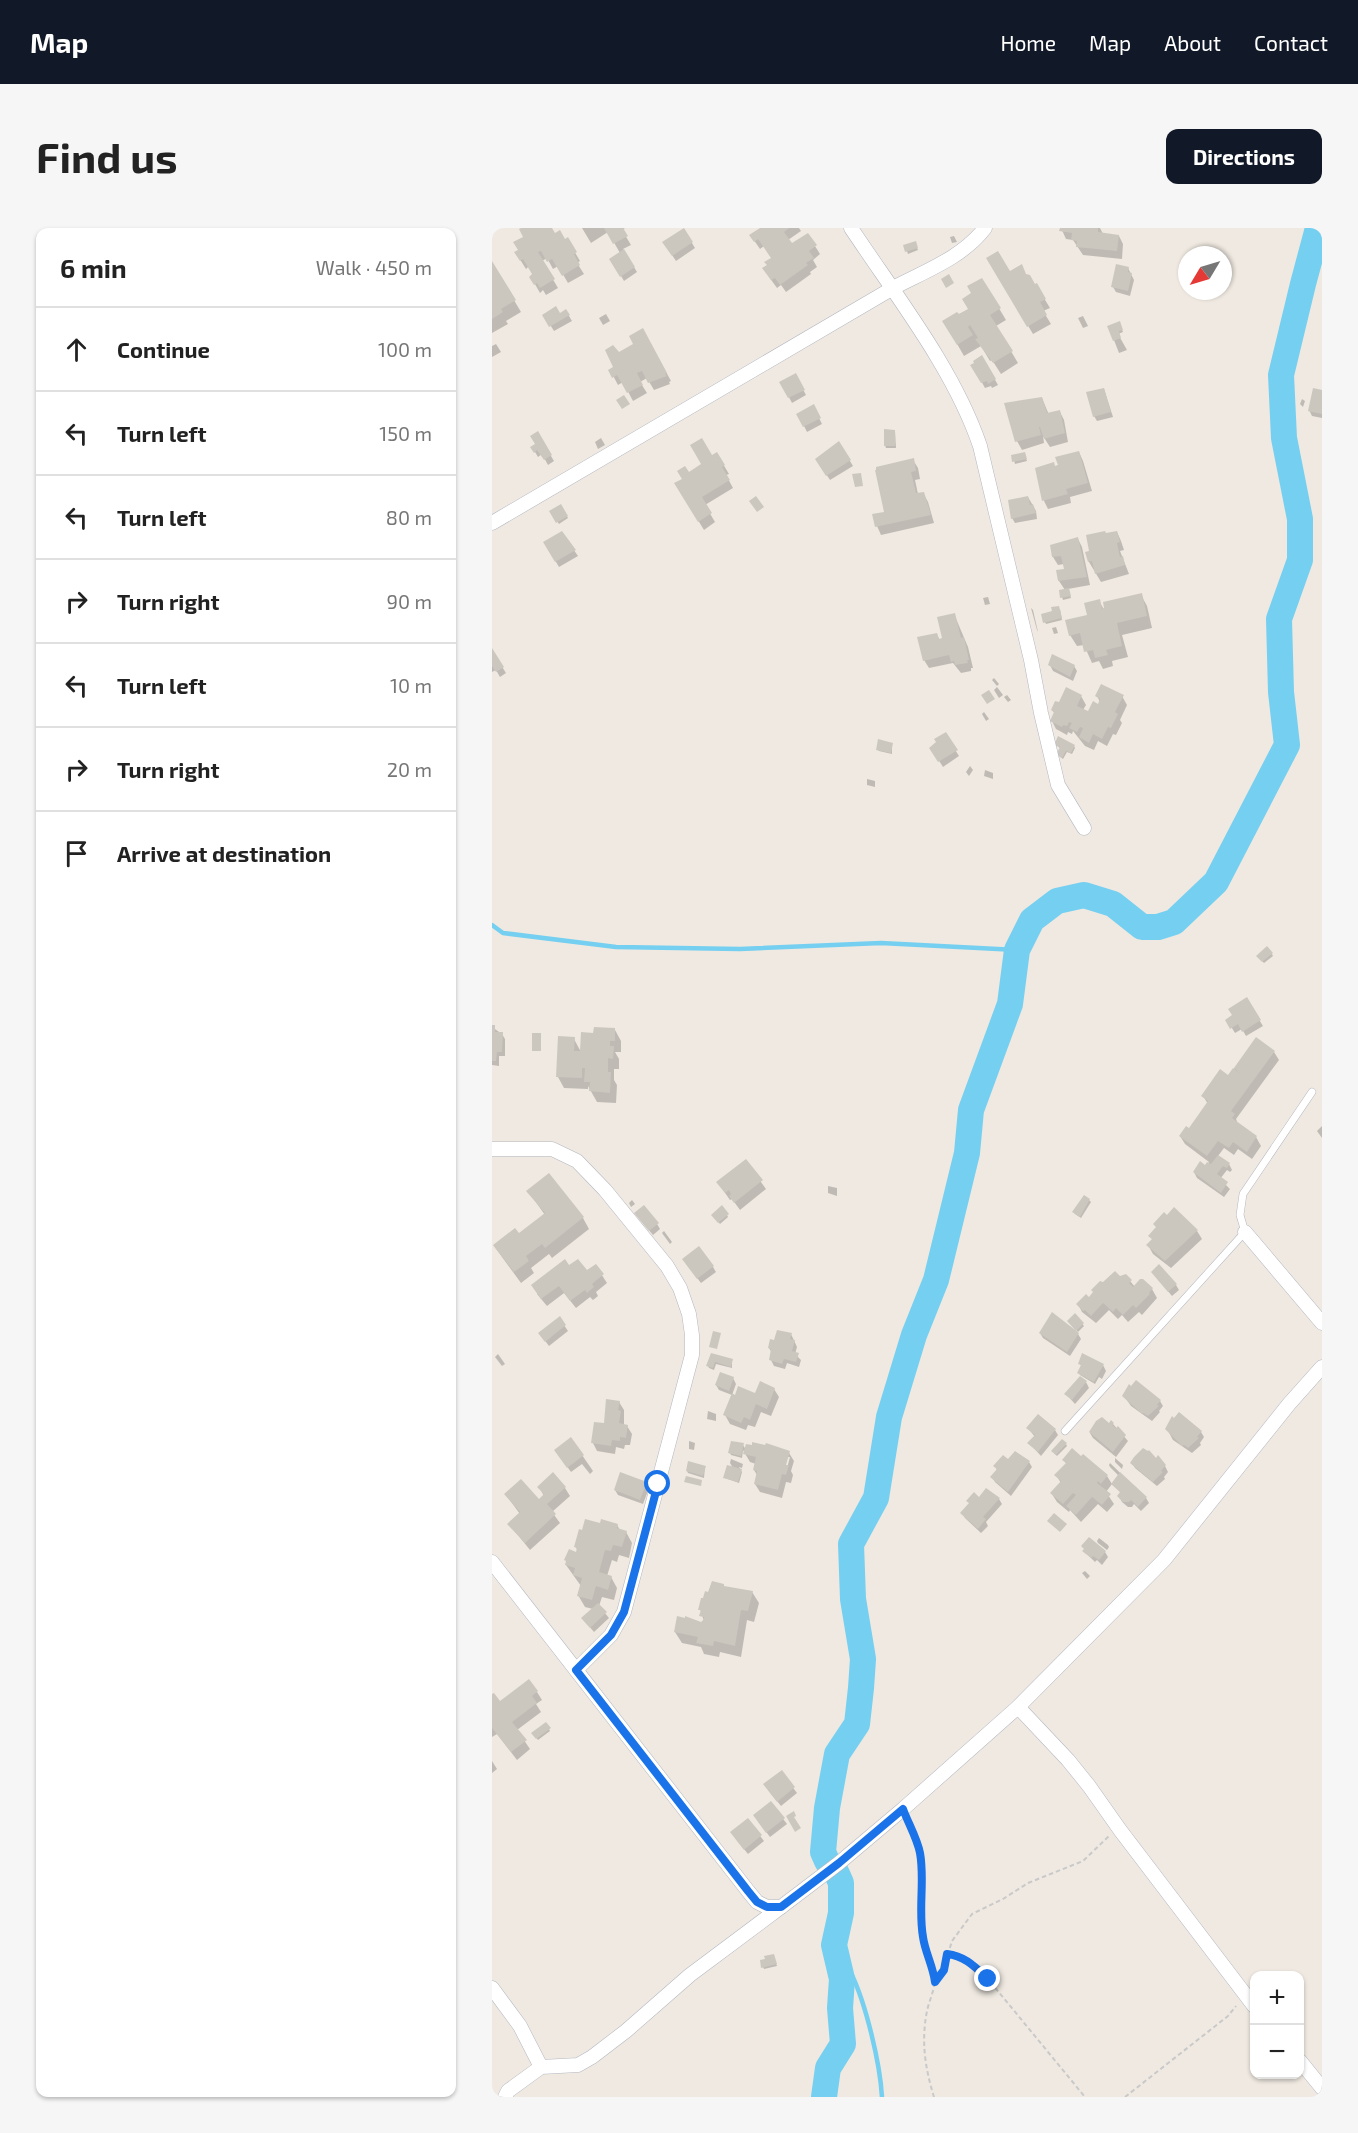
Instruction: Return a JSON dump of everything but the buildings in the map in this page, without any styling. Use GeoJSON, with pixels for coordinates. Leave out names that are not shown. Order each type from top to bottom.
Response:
{"type":"FeatureCollection","features":[{"type":"Feature","properties":{"kind":"street"},"geometry":{"type":"LineString","coordinates":[[851,228],[893,288],[971,418],[980,446],[1031,660],[1058,785],[1084,828]]}},
{"type":"Feature","properties":{"kind":"street"},"geometry":{"type":"LineString","coordinates":[[492,523],[893,288],[951,258],[976,240],[985,228]]}},
{"type":"Feature","properties":{"kind":"street"},"geometry":{"type":"LineString","coordinates":[[492,1149],[552,1149],[577,1161],[605,1190],[667,1266],[680,1288],[689,1314],[692,1355],[624,1612],[611,1635],[576,1670]]}},
{"type":"Feature","properties":{"kind":"street"},"geometry":{"type":"LineString","coordinates":[[1245,1232],[1322,1323]]}},
{"type":"Feature","properties":{"kind":"street"},"geometry":{"type":"LineString","coordinates":[[505,2097],[508,2091],[542,2067],[578,2065],[592,2057],[626,2031],[690,1975],[839,1863],[1018,1707],[1164,1560],[1289,1404],[1322,1367]]}},
{"type":"Feature","properties":{"kind":"street"},"geometry":{"type":"LineString","coordinates":[[492,1562],[757,1902],[767,1907],[781,1907]]}},
{"type":"Feature","properties":{"kind":"street"},"geometry":{"type":"LineString","coordinates":[[1018,1707],[1075,1769],[1250,2001]]}},
{"type":"Feature","properties":{"kind":"street"},"geometry":{"type":"LineString","coordinates":[[492,1989],[520,2026],[542,2067]]}},
{"type":"Feature","properties":{"kind":"street"},"geometry":{"type":"LineString","coordinates":[[1304,2067],[1322,2088]]}},
{"type":"Feature","properties":{"kind":"lane"},"geometry":{"type":"LineString","coordinates":[[1065,1431],[1245,1232],[1240,1215],[1243,1194],[1312,1092]]}},
{"type":"Feature","properties":{"kind":"path"},"geometry":{"type":"LineString","coordinates":[[903,1809],[920,1850],[922,1870],[920,1908],[923,1938],[934,1970],[935,1982],[927,2012],[923,2049],[934,2097]]}},
{"type":"Feature","properties":{"kind":"path"},"geometry":{"type":"LineString","coordinates":[[935,1982],[944,1970],[952,1941],[972,1914],[1003,1899],[1028,1883],[1083,1861],[1104,1839],[1119,1830]]}},
{"type":"Feature","properties":{"kind":"path"},"geometry":{"type":"LineString","coordinates":[[947,1954],[958,1955],[968,1961],[988,1979],[1085,2097]]}},
{"type":"Feature","properties":{"kind":"path"},"geometry":{"type":"LineString","coordinates":[[1125,2097],[1250,2001]]}},
{"type":"Feature","properties":{"kind":"waterway"},"geometry":{"type":"LineString","coordinates":[[827,1861],[823,1852],[827,1808],[837,1754],[857,1724],[861,1688],[863,1659],[853,1599],[851,1544],[876,1498],[889,1417],[914,1335],[936,1280],[967,1153],[971,1110],[1010,1004],[1017,950],[1032,920],[1057,901],[1084,895],[1113,904],[1142,927],[1158,927],[1174,922],[1216,882],[1287,745],[1281,692],[1279,619],[1300,560],[1300,519],[1284,438],[1281,375],[1318,228]]}},
{"type":"Feature","properties":{"kind":"waterway"},"geometry":{"type":"LineString","coordinates":[[492,925],[503,933],[616,947],[740,949],[881,943],[1017,950]]}},
{"type":"Feature","properties":{"kind":"waterway"},"geometry":{"type":"LineString","coordinates":[[824,2097],[828,2068],[843,2044],[840,2008],[842,1979],[834,1945],[841,1913],[841,1883],[837,1874]]}},
{"type":"Feature","properties":{"kind":"waterway"},"geometry":{"type":"LineString","coordinates":[[834,1945],[849,1970],[862,2001],[875,2051],[882,2097]]}},
{"type":"Feature","properties":{"kind":"route"},"geometry":{"type":"LineString","coordinates":[[658,1484],[624,1612],[611,1635],[576,1670],[748,1891],[757,1902],[767,1907],[781,1907],[839,1863],[903,1809],[920,1850],[922,1870],[920,1908],[923,1938],[934,1970],[935,1982],[944,1970],[947,1954],[958,1955],[968,1961],[988,1979]]}}]}
